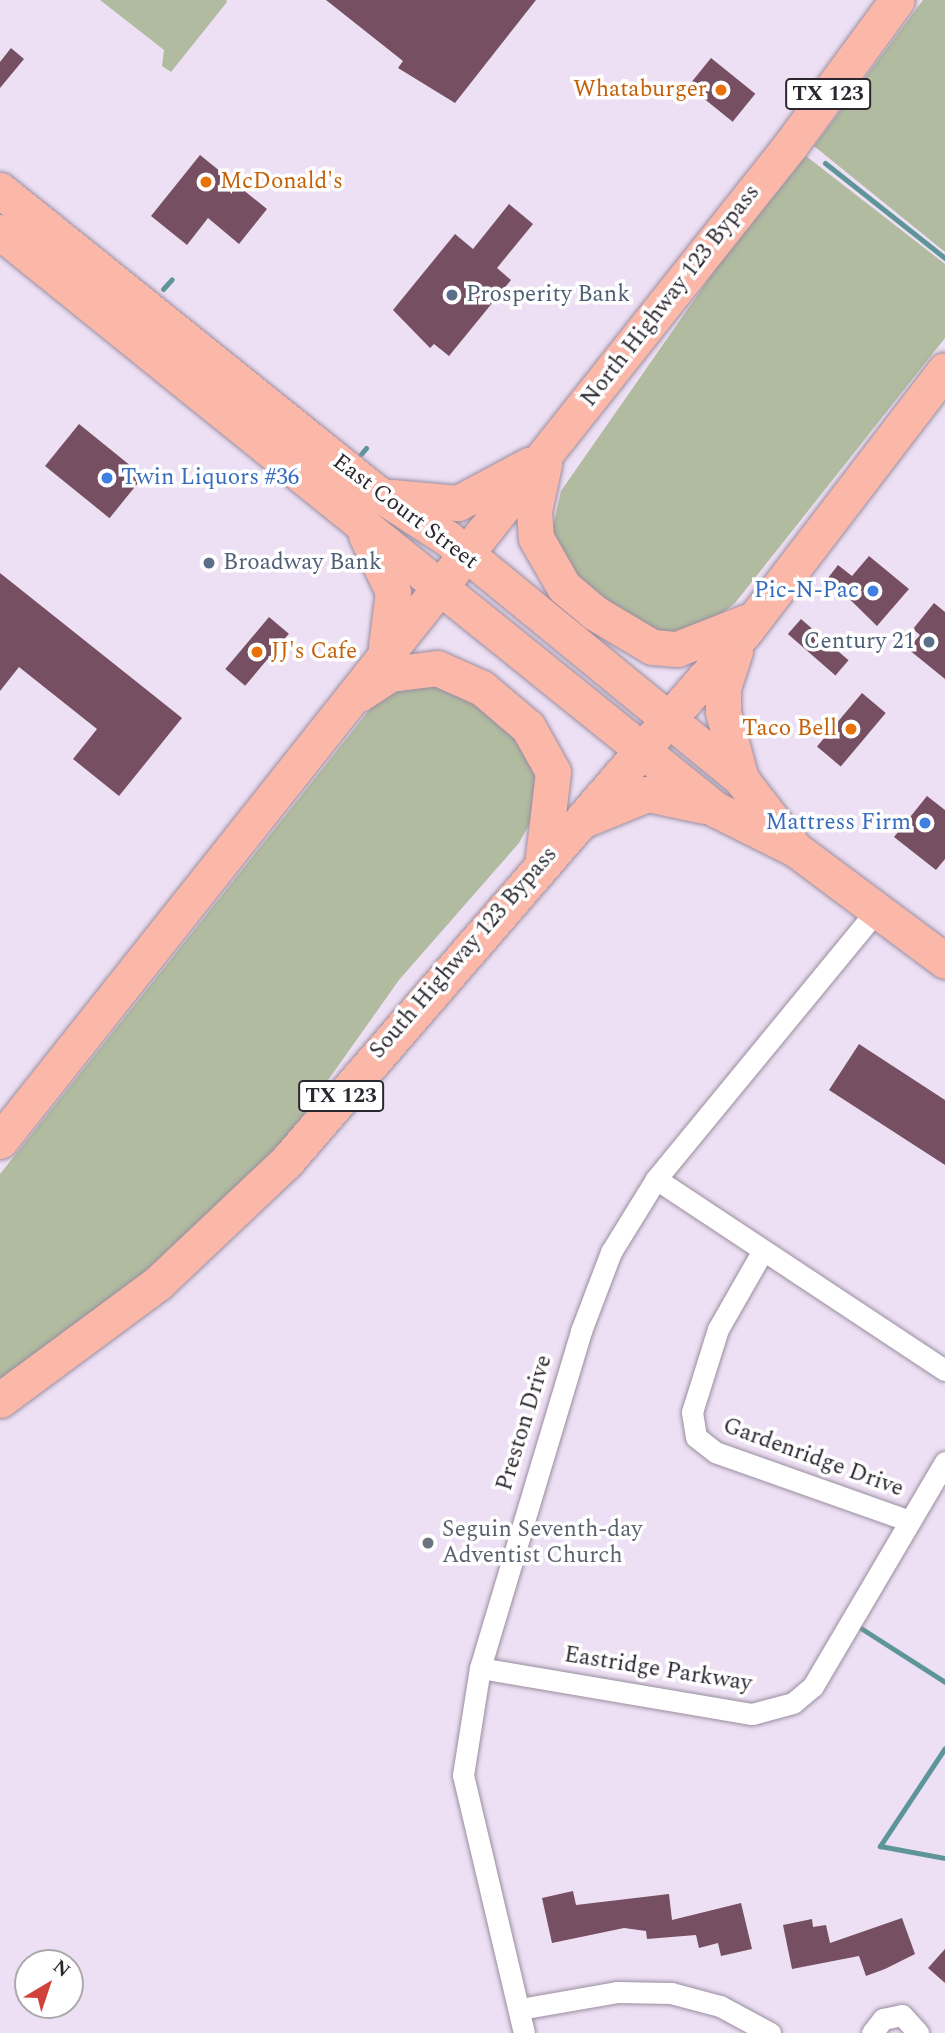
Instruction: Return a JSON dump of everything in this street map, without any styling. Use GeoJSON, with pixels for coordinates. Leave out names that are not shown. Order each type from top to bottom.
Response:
{"type":"FeatureCollection","features":[{"type":"Feature","properties":{"kind":"main road","name":"North Highway 123 Bypass"},"geometry":{"type":"LineString","coordinates":[[438,586],[547,454],[897,0]]}},
{"type":"Feature","properties":{"kind":"main road","name":"East Court Street"},"geometry":{"type":"LineString","coordinates":[[0,190],[368,508],[438,586],[715,809],[795,849],[945,961]]}},
{"type":"Feature","properties":{"kind":"main road","name":"East Court Street"},"geometry":{"type":"LineString","coordinates":[[0,232],[368,508],[465,555],[741,779],[795,849]]}},
{"type":"Feature","properties":{"kind":"main road","name":"TX 123"},"geometry":{"type":"LineString","coordinates":[[639,748],[668,720],[753,622],[945,370]]}},
{"type":"Feature","properties":{"kind":"main road"},"geometry":{"type":"LineString","coordinates":[[384,654],[393,592],[368,508],[458,503],[547,454]]}},
{"type":"Feature","properties":{"kind":"main road"},"geometry":{"type":"LineString","coordinates":[[547,454],[534,511],[545,561],[564,587],[614,627],[652,647],[677,649],[729,634],[753,622]]}},
{"type":"Feature","properties":{"kind":"main road","name":"TX 123"},"geometry":{"type":"LineString","coordinates":[[0,1141],[350,702],[438,586]]}},
{"type":"Feature","properties":{"kind":"main road"},"geometry":{"type":"LineString","coordinates":[[741,779],[723,687],[753,622]]}},
{"type":"Feature","properties":{"kind":"main road"},"geometry":{"type":"LineString","coordinates":[[350,702],[390,674],[437,668],[458,674],[500,704],[527,727],[554,772],[541,864]]}},
{"type":"Feature","properties":{"kind":"main road","name":"South Highway 123 Bypass"},"geometry":{"type":"LineString","coordinates":[[0,1400],[148,1291],[225,1224],[286,1162],[639,748]]}},
{"type":"Feature","properties":{"kind":"main road"},"geometry":{"type":"LineString","coordinates":[[572,826],[647,794],[715,809]]}},
{"type":"Feature","properties":{"kind":"street","name":"Preston Drive"},"geometry":{"type":"LineString","coordinates":[[524,2033],[463,1775],[480,1668],[599,1280],[656,1179],[876,911]]}},
{"type":"Feature","properties":{"kind":"street"},"geometry":{"type":"LineString","coordinates":[[656,1179],[762,1252],[945,1370]]}},
{"type":"Feature","properties":{"kind":"street","name":"Gardenridge Drive"},"geometry":{"type":"LineString","coordinates":[[762,1252],[718,1329],[692,1412],[696,1437],[715,1452],[907,1520]]}},
{"type":"Feature","properties":{"kind":"street","name":"Eastridge Parkway"},"geometry":{"type":"LineString","coordinates":[[480,1668],[752,1714],[776,1710],[813,1686],[907,1520],[945,1462]]}},
{"type":"Feature","properties":{"kind":"street"},"geometry":{"type":"LineString","coordinates":[[520,2009],[617,1992],[671,1993],[720,2006],[770,2033]]}},
{"type":"Feature","properties":{"kind":"street"},"geometry":{"type":"LineString","coordinates":[[872,2033],[883,2019],[902,2015],[918,2033]]}},
{"type":"Feature","properties":{"kind":"green space"},"geometry":{"type":"Polygon","coordinates":[[[100,0],[227,2],[171,72],[162,66],[164,50],[100,0]]]}},
{"type":"Feature","properties":{"kind":"green space"},"geometry":{"type":"Polygon","coordinates":[[[923,0],[945,0],[945,252],[814,146],[923,0]]]}},
{"type":"Feature","properties":{"kind":"green space"},"geometry":{"type":"Polygon","coordinates":[[[806,156],[945,264],[945,338],[735,603],[702,630],[663,635],[587,588],[564,563],[552,531],[561,491],[717,267],[806,156]]]}},
{"type":"Feature","properties":{"kind":"green space"},"geometry":{"type":"Polygon","coordinates":[[[428,685],[467,694],[523,743],[537,778],[535,814],[519,843],[399,980],[280,1148],[181,1247],[0,1380],[0,1174],[370,709],[396,692],[428,685]]]}},
{"type":"Feature","properties":{"kind":"building"},"geometry":{"type":"Polygon","coordinates":[[[326,0],[536,0],[455,103],[398,68],[403,61],[326,0]]]}},
{"type":"Feature","properties":{"kind":"building"},"geometry":{"type":"Polygon","coordinates":[[[11,48],[24,59],[0,88],[0,62],[11,48]]]}},
{"type":"Feature","properties":{"kind":"building","name":"Whataburger"},"geometry":{"type":"Polygon","coordinates":[[[711,58],[755,94],[733,122],[688,86],[711,58]]]}},
{"type":"Feature","properties":{"kind":"building","name":"McDonald's"},"geometry":{"type":"Polygon","coordinates":[[[200,155],[267,209],[239,244],[208,218],[187,245],[151,216],[200,155]]]}},
{"type":"Feature","properties":{"kind":"building","name":"Prosperity Bank"},"geometry":{"type":"Polygon","coordinates":[[[509,204],[533,224],[497,268],[511,280],[449,356],[434,344],[430,348],[393,310],[455,234],[473,249],[509,204]]]}},
{"type":"Feature","properties":{"kind":"building"},"geometry":{"type":"Polygon","coordinates":[[[79,424],[144,476],[110,518],[45,466],[79,424]]]}},
{"type":"Feature","properties":{"kind":"building","name":"Pic-N-Pac"},"geometry":{"type":"Polygon","coordinates":[[[869,556],[909,589],[877,626],[828,578],[838,565],[852,576],[869,556]]]}},
{"type":"Feature","properties":{"kind":"building"},"geometry":{"type":"Polygon","coordinates":[[[0,573],[182,718],[119,796],[73,759],[97,729],[19,667],[0,691],[0,573]]]}},
{"type":"Feature","properties":{"kind":"building","name":"Century 21"},"geometry":{"type":"Polygon","coordinates":[[[934,603],[945,612],[945,679],[908,649],[920,635],[913,629],[934,603]]]}},
{"type":"Feature","properties":{"kind":"building","name":"JJ's Cafe"},"geometry":{"type":"Polygon","coordinates":[[[269,617],[289,634],[245,686],[225,669],[269,617]]]}},
{"type":"Feature","properties":{"kind":"building","name":"Pic-N-Pac"},"geometry":{"type":"Polygon","coordinates":[[[801,619],[849,660],[835,675],[788,634],[801,619]]]}},
{"type":"Feature","properties":{"kind":"building","name":"Taco Bell"},"geometry":{"type":"Polygon","coordinates":[[[862,693],[886,713],[841,767],[817,747],[862,693]]]}},
{"type":"Feature","properties":{"kind":"building","name":"Mattress Firm"},"geometry":{"type":"Polygon","coordinates":[[[927,796],[945,810],[945,859],[936,870],[894,837],[927,796]]]}},
{"type":"Feature","properties":{"kind":"building"},"geometry":{"type":"Polygon","coordinates":[[[859,1044],[945,1100],[945,1165],[829,1090],[859,1044]]]}},
{"type":"Feature","properties":{"kind":"building"},"geometry":{"type":"Polygon","coordinates":[[[573,1891],[576,1905],[669,1894],[672,1920],[741,1903],[752,1949],[721,1956],[718,1943],[699,1948],[696,1935],[647,1939],[646,1931],[624,1928],[552,1943],[542,1898],[573,1891]]]}},
{"type":"Feature","properties":{"kind":"building"},"geometry":{"type":"Polygon","coordinates":[[[902,1918],[915,1954],[885,1969],[866,1976],[859,1956],[792,1969],[783,1925],[812,1919],[813,1927],[826,1925],[830,1943],[902,1918]]]}},
{"type":"Feature","properties":{"kind":"building"},"geometry":{"type":"Polygon","coordinates":[[[945,1949],[945,1983],[928,1968],[945,1949]]]}},
{"type":"Feature","properties":{"kind":"waterway"},"geometry":{"type":"LineString","coordinates":[[825,163],[945,258]]}},
{"type":"Feature","properties":{"kind":"waterway"},"geometry":{"type":"LineString","coordinates":[[163,289],[172,279]]}},
{"type":"Feature","properties":{"kind":"waterway"},"geometry":{"type":"LineString","coordinates":[[361,454],[366,448]]}},
{"type":"Feature","properties":{"kind":"waterway"},"geometry":{"type":"LineString","coordinates":[[856,1625],[945,1682]]}},
{"type":"Feature","properties":{"kind":"waterway"},"geometry":{"type":"LineString","coordinates":[[945,1748],[880,1846],[945,1858]]}},
{"type":"Feature","properties":{"kind":"place","name":"Whataburger"},"geometry":{"type":"Point","coordinates":[721,90]}},
{"type":"Feature","properties":{"kind":"place","name":"McDonald's"},"geometry":{"type":"Point","coordinates":[206,182]}},
{"type":"Feature","properties":{"kind":"place","name":"Prosperity Bank"},"geometry":{"type":"Point","coordinates":[452,295]}},
{"type":"Feature","properties":{"kind":"place","name":"Twin Liquors #36"},"geometry":{"type":"Point","coordinates":[107,478]}},
{"type":"Feature","properties":{"kind":"place","name":"Broadway Bank"},"geometry":{"type":"Point","coordinates":[209,563]}},
{"type":"Feature","properties":{"kind":"place","name":"Pic-N-Pac"},"geometry":{"type":"Point","coordinates":[873,591]}},
{"type":"Feature","properties":{"kind":"place","name":"Century 21"},"geometry":{"type":"Point","coordinates":[929,642]}},
{"type":"Feature","properties":{"kind":"place","name":"JJ's Cafe"},"geometry":{"type":"Point","coordinates":[257,652]}},
{"type":"Feature","properties":{"kind":"place","name":"Taco Bell"},"geometry":{"type":"Point","coordinates":[851,729]}},
{"type":"Feature","properties":{"kind":"place","name":"Mattress Firm"},"geometry":{"type":"Point","coordinates":[925,823]}},
{"type":"Feature","properties":{"kind":"place","name":"Seguin Seventh-day Adventist Church"},"geometry":{"type":"Point","coordinates":[428,1543]}}]}
